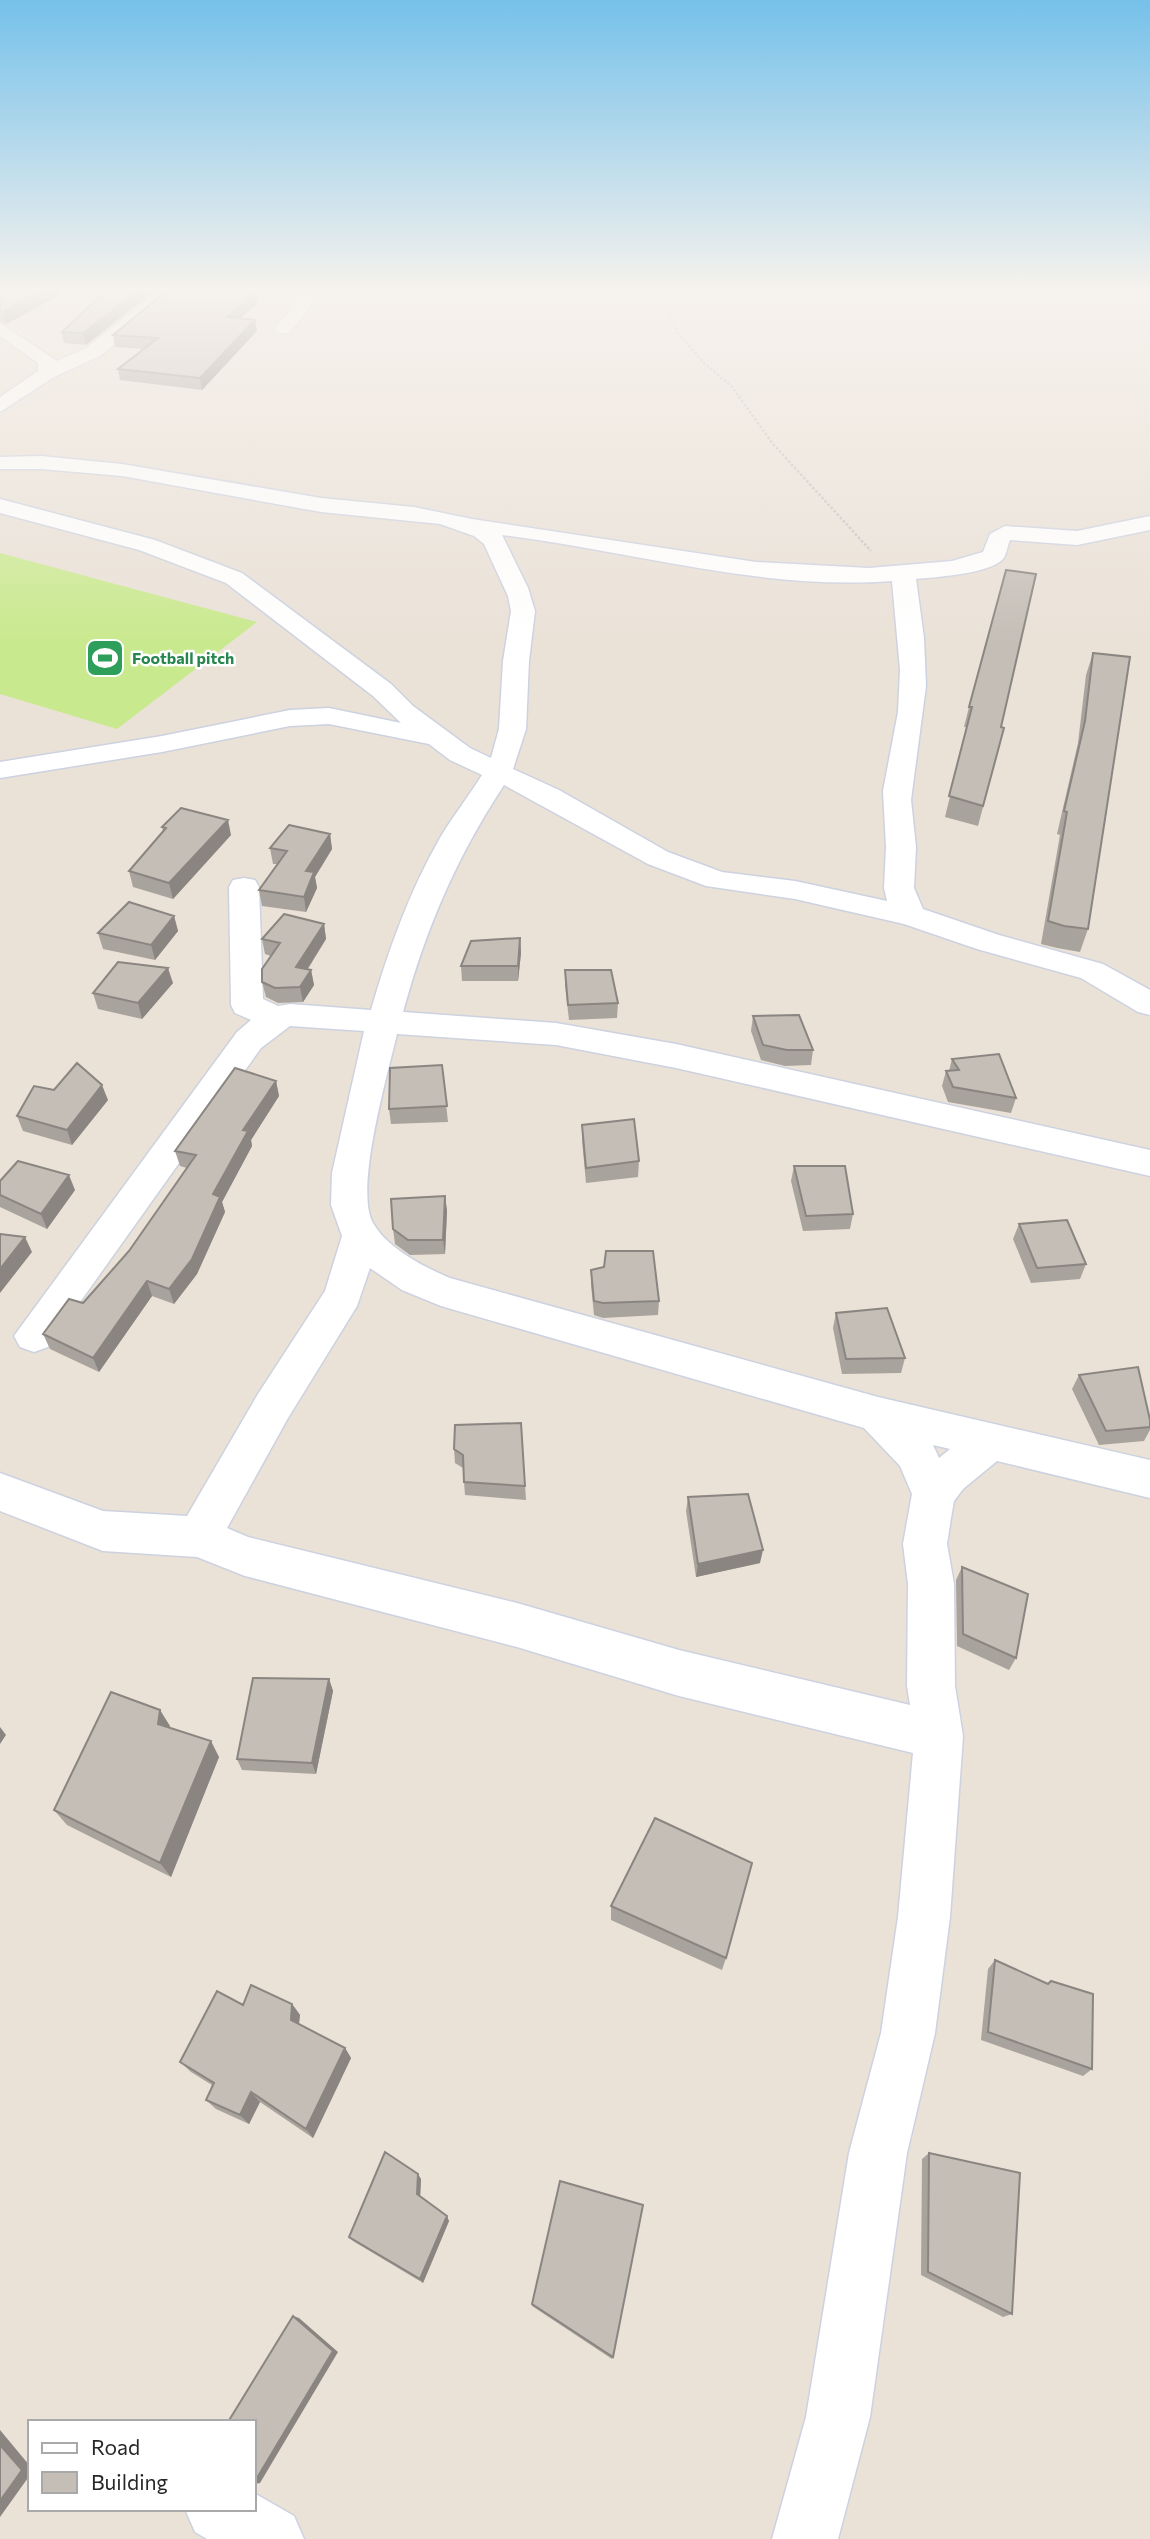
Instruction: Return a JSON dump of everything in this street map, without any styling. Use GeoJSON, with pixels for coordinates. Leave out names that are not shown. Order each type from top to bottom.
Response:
{"type":"FeatureCollection","features":[{"type":"Feature","properties":{"kind":"street"},"geometry":{"type":"LineString","coordinates":[[0,463],[150,473],[321,505],[388,509],[473,525],[814,576],[871,577],[985,560],[993,556],[998,539],[1005,533],[1077,538],[1150,523]]}},
{"type":"Feature","properties":{"kind":"street"},"geometry":{"type":"LineString","coordinates":[[0,506],[157,548],[234,578],[311,639],[382,690],[437,738],[460,754],[549,796],[658,858],[717,880],[795,890],[912,916],[988,943],[1092,971],[1150,1004]]}},
{"type":"Feature","properties":{"kind":"street"},"geometry":{"type":"LineString","coordinates":[[473,525],[495,541],[500,559],[518,593],[524,621],[516,661],[510,743],[453,840],[433,881],[421,908],[386,1019],[369,1076],[352,1162],[349,1199],[351,1217],[361,1234],[384,1257],[415,1281],[878,1414],[993,1439],[1150,1479]]}},
{"type":"Feature","properties":{"kind":"street"},"geometry":{"type":"LineString","coordinates":[[902,574],[911,608],[913,698],[911,727],[897,783],[901,856],[896,883],[900,900],[912,916]]}},
{"type":"Feature","properties":{"kind":"street"},"geometry":{"type":"LineString","coordinates":[[0,770],[162,744],[290,718],[324,716],[356,720],[437,738]]}},
{"type":"Feature","properties":{"kind":"street"},"geometry":{"type":"LineString","coordinates":[[244,887],[247,1006],[275,1017],[302,1014],[386,1019],[556,1034],[677,1056],[1150,1163]]}},
{"type":"Feature","properties":{"kind":"street"},"geometry":{"type":"LineString","coordinates":[[402,967],[415,987],[431,1004],[473,1026]]}},
{"type":"Feature","properties":{"kind":"street"},"geometry":{"type":"LineString","coordinates":[[34,1336],[249,1040],[275,1017]]}},
{"type":"Feature","properties":{"kind":"street"},"geometry":{"type":"LineString","coordinates":[[199,1537],[273,1406],[343,1294],[361,1234]]}},
{"type":"Feature","properties":{"kind":"street"},"geometry":{"type":"LineString","coordinates":[[343,1294],[415,1281]]}},
{"type":"Feature","properties":{"kind":"street"},"geometry":{"type":"LineString","coordinates":[[878,1414],[916,1454],[934,1494]]}},
{"type":"Feature","properties":{"kind":"street"},"geometry":{"type":"LineString","coordinates":[[805,2539],[838,2417],[878,2153],[908,2033],[924,1917],[939,1737],[931,1686],[931,1584],[925,1544],[934,1494],[948,1476],[993,1439]]}},
{"type":"Feature","properties":{"kind":"street"},"geometry":{"type":"LineString","coordinates":[[0,1492],[103,1531],[199,1537],[245,1556],[517,1625],[678,1673],[939,1737]]}},
{"type":"Feature","properties":{"kind":"street"},"geometry":{"type":"LineString","coordinates":[[222,2511],[271,2539]]}},
{"type":"Feature","properties":{"kind":"path"},"geometry":{"type":"LineString","coordinates":[[747,407],[774,444],[855,530],[868,549],[902,574]]}},
{"type":"Feature","properties":{"kind":"green space","name":"Football pitch"},"geometry":{"type":"Polygon","coordinates":[[[0,553],[257,622],[117,729],[0,694],[0,553]]]}},
{"type":"Feature","properties":{"kind":"building"},"geometry":{"type":"Polygon","coordinates":[[[1006,570],[1036,574],[1001,727],[1004,728],[983,806],[949,796],[972,707],[969,707],[1006,570]]]}},
{"type":"Feature","properties":{"kind":"building"},"geometry":{"type":"Polygon","coordinates":[[[1093,653],[1130,657],[1088,929],[1048,921],[1067,812],[1064,811],[1085,721],[1093,653]]]}},
{"type":"Feature","properties":{"kind":"building"},"geometry":{"type":"Polygon","coordinates":[[[181,808],[228,820],[169,883],[129,871],[166,828],[162,827],[181,808]]]}},
{"type":"Feature","properties":{"kind":"building"},"geometry":{"type":"Polygon","coordinates":[[[289,825],[330,834],[306,871],[314,872],[304,897],[259,890],[287,851],[270,848],[289,825]]]}},
{"type":"Feature","properties":{"kind":"building"},"geometry":{"type":"Polygon","coordinates":[[[129,902],[174,916],[151,945],[98,933],[129,902]]]}},
{"type":"Feature","properties":{"kind":"building"},"geometry":{"type":"Polygon","coordinates":[[[284,914],[324,924],[296,967],[311,970],[300,987],[275,988],[262,982],[262,969],[280,943],[262,939],[284,914]]]}},
{"type":"Feature","properties":{"kind":"building"},"geometry":{"type":"Polygon","coordinates":[[[520,938],[518,966],[461,966],[471,941],[520,938]]]}},
{"type":"Feature","properties":{"kind":"building"},"geometry":{"type":"Polygon","coordinates":[[[118,962],[168,968],[138,1003],[93,993],[118,962]]]}},
{"type":"Feature","properties":{"kind":"building"},"geometry":{"type":"Polygon","coordinates":[[[565,970],[611,970],[618,1003],[568,1005],[565,970]]]}},
{"type":"Feature","properties":{"kind":"building"},"geometry":{"type":"Polygon","coordinates":[[[799,1015],[813,1050],[787,1050],[763,1045],[753,1016],[799,1015]]]}},
{"type":"Feature","properties":{"kind":"building"},"geometry":{"type":"Polygon","coordinates":[[[999,1054],[1016,1098],[953,1087],[946,1071],[959,1070],[952,1059],[999,1054]]]}},
{"type":"Feature","properties":{"kind":"building"},"geometry":{"type":"Polygon","coordinates":[[[77,1063],[102,1085],[67,1130],[17,1116],[34,1086],[54,1090],[77,1063]]]}},
{"type":"Feature","properties":{"kind":"building"},"geometry":{"type":"Polygon","coordinates":[[[442,1065],[447,1106],[389,1109],[390,1068],[442,1065]]]}},
{"type":"Feature","properties":{"kind":"building"},"geometry":{"type":"Polygon","coordinates":[[[235,1068],[276,1081],[243,1130],[248,1131],[213,1194],[220,1197],[192,1259],[169,1289],[147,1281],[93,1358],[43,1334],[69,1299],[83,1303],[129,1251],[196,1155],[175,1151],[235,1068]]]}},
{"type":"Feature","properties":{"kind":"building"},"geometry":{"type":"Polygon","coordinates":[[[634,1119],[639,1161],[586,1168],[582,1125],[634,1119]]]}},
{"type":"Feature","properties":{"kind":"building"},"geometry":{"type":"Polygon","coordinates":[[[18,1161],[69,1175],[41,1214],[0,1195],[0,1181],[18,1161]]]}},
{"type":"Feature","properties":{"kind":"building"},"geometry":{"type":"Polygon","coordinates":[[[794,1166],[845,1166],[853,1214],[806,1216],[794,1166]]]}},
{"type":"Feature","properties":{"kind":"building"},"geometry":{"type":"Polygon","coordinates":[[[445,1196],[443,1240],[408,1240],[393,1229],[391,1199],[445,1196]]]}},
{"type":"Feature","properties":{"kind":"building"},"geometry":{"type":"Polygon","coordinates":[[[1067,1220],[1086,1264],[1037,1268],[1019,1224],[1067,1220]]]}},
{"type":"Feature","properties":{"kind":"building"},"geometry":{"type":"Polygon","coordinates":[[[0,1234],[25,1237],[0,1269],[0,1234]]]}},
{"type":"Feature","properties":{"kind":"building"},"geometry":{"type":"Polygon","coordinates":[[[606,1251],[653,1251],[659,1301],[594,1301],[591,1270],[604,1267],[606,1251]]]}},
{"type":"Feature","properties":{"kind":"building"},"geometry":{"type":"Polygon","coordinates":[[[887,1308],[905,1358],[846,1359],[836,1313],[887,1308]]]}},
{"type":"Feature","properties":{"kind":"building"},"geometry":{"type":"Polygon","coordinates":[[[1138,1367],[1150,1427],[1106,1431],[1079,1375],[1138,1367]]]}},
{"type":"Feature","properties":{"kind":"building"},"geometry":{"type":"Polygon","coordinates":[[[521,1423],[525,1486],[464,1482],[463,1455],[454,1449],[455,1425],[521,1423]]]}},
{"type":"Feature","properties":{"kind":"building"},"geometry":{"type":"Polygon","coordinates":[[[748,1494],[763,1550],[698,1564],[688,1497],[748,1494]]]}},
{"type":"Feature","properties":{"kind":"building"},"geometry":{"type":"Polygon","coordinates":[[[962,1567],[1028,1594],[1016,1658],[963,1634],[962,1567]]]}},
{"type":"Feature","properties":{"kind":"building"},"geometry":{"type":"Polygon","coordinates":[[[253,1678],[329,1679],[312,1763],[237,1759],[253,1678]]]}},
{"type":"Feature","properties":{"kind":"building"},"geometry":{"type":"Polygon","coordinates":[[[111,1692],[160,1710],[158,1724],[211,1741],[160,1863],[54,1810],[111,1692]]]}},
{"type":"Feature","properties":{"kind":"building"},"geometry":{"type":"Polygon","coordinates":[[[655,1818],[752,1863],[726,1958],[611,1906],[655,1818]]]}},
{"type":"Feature","properties":{"kind":"building"},"geometry":{"type":"Polygon","coordinates":[[[995,1960],[1048,1984],[1051,1981],[1093,1994],[1092,2069],[988,2032],[995,1960]]]}},
{"type":"Feature","properties":{"kind":"building"},"geometry":{"type":"Polygon","coordinates":[[[251,1985],[292,2004],[291,2020],[345,2048],[306,2129],[251,2092],[240,2115],[206,2100],[214,2083],[180,2062],[217,1991],[243,2005],[251,1985]]]}},
{"type":"Feature","properties":{"kind":"building"},"geometry":{"type":"Polygon","coordinates":[[[385,2152],[418,2174],[417,2194],[447,2216],[420,2279],[349,2237],[385,2152]]]}},
{"type":"Feature","properties":{"kind":"building"},"geometry":{"type":"Polygon","coordinates":[[[929,2153],[1020,2173],[1012,2314],[928,2272],[929,2153]]]}},
{"type":"Feature","properties":{"kind":"building"},"geometry":{"type":"Polygon","coordinates":[[[560,2181],[643,2205],[613,2357],[532,2304],[560,2181]]]}},
{"type":"Feature","properties":{"kind":"building"},"geometry":{"type":"Polygon","coordinates":[[[293,2316],[333,2351],[256,2480],[256,2420],[229,2420],[293,2316]]]}},
{"type":"Feature","properties":{"kind":"building"},"geometry":{"type":"Polygon","coordinates":[[[0,2445],[22,2470],[0,2501],[0,2445]]]}},
{"type":"Feature","properties":{"kind":"place","name":"Football pitch"},"geometry":{"type":"Point","coordinates":[105,658]}}]}
